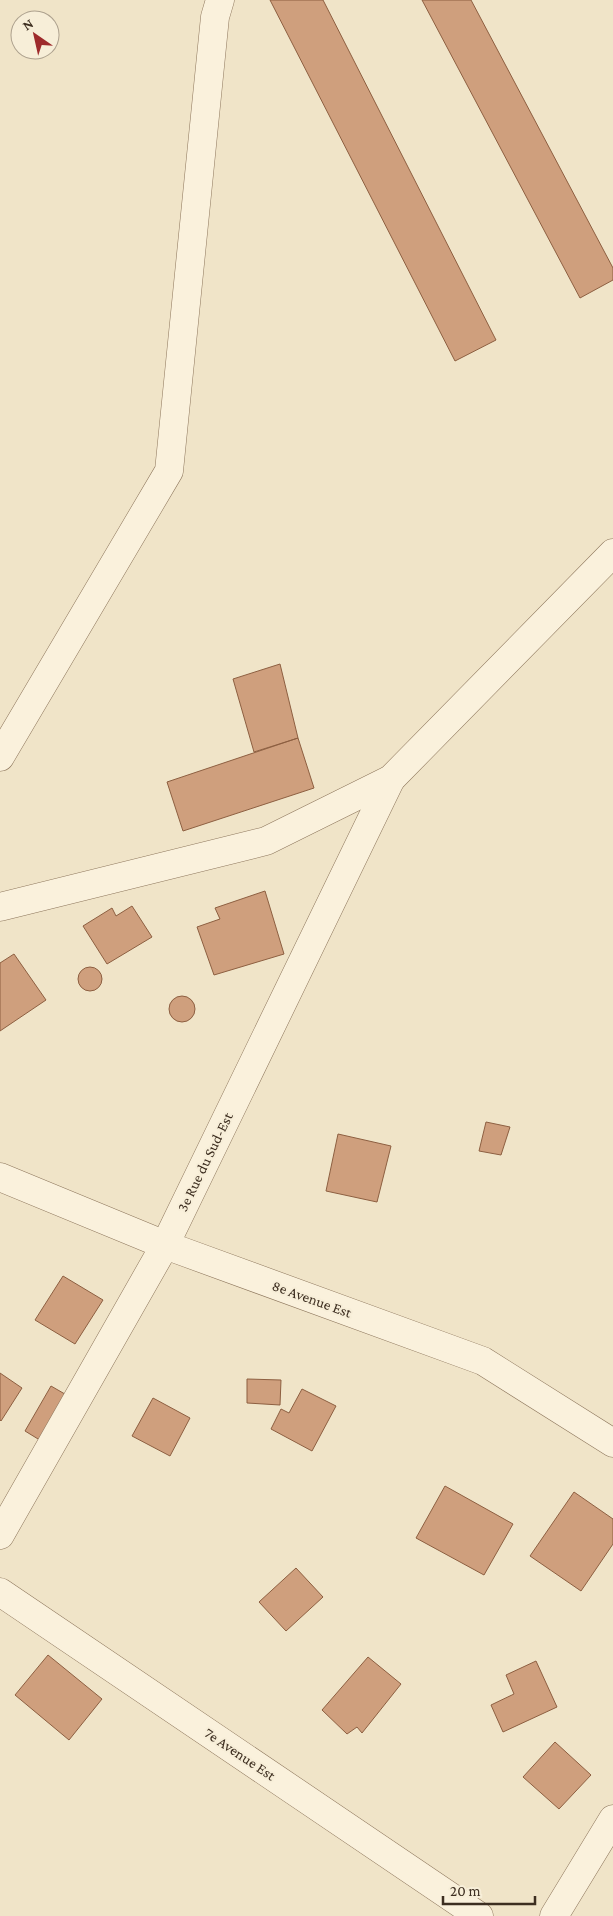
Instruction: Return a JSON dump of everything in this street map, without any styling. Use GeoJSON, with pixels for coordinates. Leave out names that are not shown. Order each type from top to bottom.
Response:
{"type":"FeatureCollection","features":[{"type":"Feature","properties":{"kind":"street"},"geometry":{"type":"LineString","coordinates":[[0,757],[169,471],[215,17],[220,0]]}},
{"type":"Feature","properties":{"kind":"street"},"geometry":{"type":"LineString","coordinates":[[0,907],[266,841],[391,779],[613,553]]}},
{"type":"Feature","properties":{"kind":"street","name":"3e Rue du Sud-Est"},"geometry":{"type":"LineString","coordinates":[[0,1535],[165,1245],[391,779]]}},
{"type":"Feature","properties":{"kind":"street","name":"8e Avenue Est"},"geometry":{"type":"LineString","coordinates":[[0,1177],[165,1245],[482,1361],[613,1443]]}},
{"type":"Feature","properties":{"kind":"street","name":"7e Avenue Est"},"geometry":{"type":"LineString","coordinates":[[0,1592],[480,1916]]}},
{"type":"Feature","properties":{"kind":"street"},"geometry":{"type":"LineString","coordinates":[[554,1916],[613,1819]]}},
{"type":"Feature","properties":{"kind":"building"},"geometry":{"type":"Polygon","coordinates":[[[270,0],[323,0],[496,340],[455,361],[270,0]]]}},
{"type":"Feature","properties":{"kind":"building"},"geometry":{"type":"Polygon","coordinates":[[[422,0],[471,0],[613,268],[613,280],[580,298],[422,0]]]}},
{"type":"Feature","properties":{"kind":"building"},"geometry":{"type":"Polygon","coordinates":[[[280,664],[298,738],[254,752],[233,679],[280,664]]]}},
{"type":"Feature","properties":{"kind":"building"},"geometry":{"type":"Polygon","coordinates":[[[298,738],[314,788],[183,831],[167,782],[298,738]]]}},
{"type":"Feature","properties":{"kind":"building"},"geometry":{"type":"Polygon","coordinates":[[[265,891],[284,954],[214,975],[197,927],[220,919],[215,908],[265,891]]]}},
{"type":"Feature","properties":{"kind":"building"},"geometry":{"type":"Polygon","coordinates":[[[132,906],[152,937],[107,964],[83,926],[112,908],[116,916],[132,906]]]}},
{"type":"Feature","properties":{"kind":"building"},"geometry":{"type":"Polygon","coordinates":[[[14,954],[46,1000],[0,1031],[0,963],[14,954]]]}},
{"type":"Feature","properties":{"kind":"building"},"geometry":{"type":"Polygon","coordinates":[[[90,967],[95,968],[101,974],[101,984],[95,990],[90,991],[85,990],[79,984],[78,979],[79,974],[85,968],[90,967]]]}},
{"type":"Feature","properties":{"kind":"building"},"geometry":{"type":"Polygon","coordinates":[[[182,996],[191,1000],[195,1009],[191,1018],[182,1022],[173,1018],[169,1009],[173,1000],[182,996]]]}},
{"type":"Feature","properties":{"kind":"building"},"geometry":{"type":"Polygon","coordinates":[[[486,1122],[510,1127],[501,1155],[479,1151],[486,1122]]]}},
{"type":"Feature","properties":{"kind":"building"},"geometry":{"type":"Polygon","coordinates":[[[338,1134],[391,1146],[377,1202],[326,1191],[338,1134]]]}},
{"type":"Feature","properties":{"kind":"building"},"geometry":{"type":"Polygon","coordinates":[[[63,1276],[103,1300],[75,1344],[35,1320],[63,1276]]]}},
{"type":"Feature","properties":{"kind":"building"},"geometry":{"type":"Polygon","coordinates":[[[0,1373],[22,1388],[1,1421],[0,1420],[0,1373]]]}},
{"type":"Feature","properties":{"kind":"building"},"geometry":{"type":"Polygon","coordinates":[[[247,1379],[281,1380],[280,1405],[247,1403],[247,1379]]]}},
{"type":"Feature","properties":{"kind":"building"},"geometry":{"type":"Polygon","coordinates":[[[51,1386],[70,1397],[43,1442],[25,1431],[51,1386]]]}},
{"type":"Feature","properties":{"kind":"building"},"geometry":{"type":"Polygon","coordinates":[[[302,1389],[336,1406],[312,1451],[271,1429],[281,1409],[289,1413],[302,1389]]]}},
{"type":"Feature","properties":{"kind":"building"},"geometry":{"type":"Polygon","coordinates":[[[153,1398],[190,1418],[170,1456],[132,1436],[153,1398]]]}},
{"type":"Feature","properties":{"kind":"building"},"geometry":{"type":"Polygon","coordinates":[[[445,1486],[513,1524],[484,1575],[416,1538],[445,1486]]]}},
{"type":"Feature","properties":{"kind":"building"},"geometry":{"type":"Polygon","coordinates":[[[574,1492],[613,1519],[613,1544],[581,1591],[530,1556],[574,1492]]]}},
{"type":"Feature","properties":{"kind":"building"},"geometry":{"type":"Polygon","coordinates":[[[296,1568],[323,1597],[286,1631],[259,1602],[296,1568]]]}},
{"type":"Feature","properties":{"kind":"building"},"geometry":{"type":"Polygon","coordinates":[[[48,1655],[102,1699],[69,1740],[15,1695],[48,1655]]]}},
{"type":"Feature","properties":{"kind":"building"},"geometry":{"type":"Polygon","coordinates":[[[368,1657],[401,1684],[362,1733],[357,1727],[347,1734],[322,1710],[368,1657]]]}},
{"type":"Feature","properties":{"kind":"building"},"geometry":{"type":"Polygon","coordinates":[[[536,1661],[557,1707],[503,1732],[491,1705],[514,1694],[506,1675],[536,1661]]]}},
{"type":"Feature","properties":{"kind":"building"},"geometry":{"type":"Polygon","coordinates":[[[555,1742],[591,1775],[559,1809],[523,1777],[555,1742]]]}}]}
